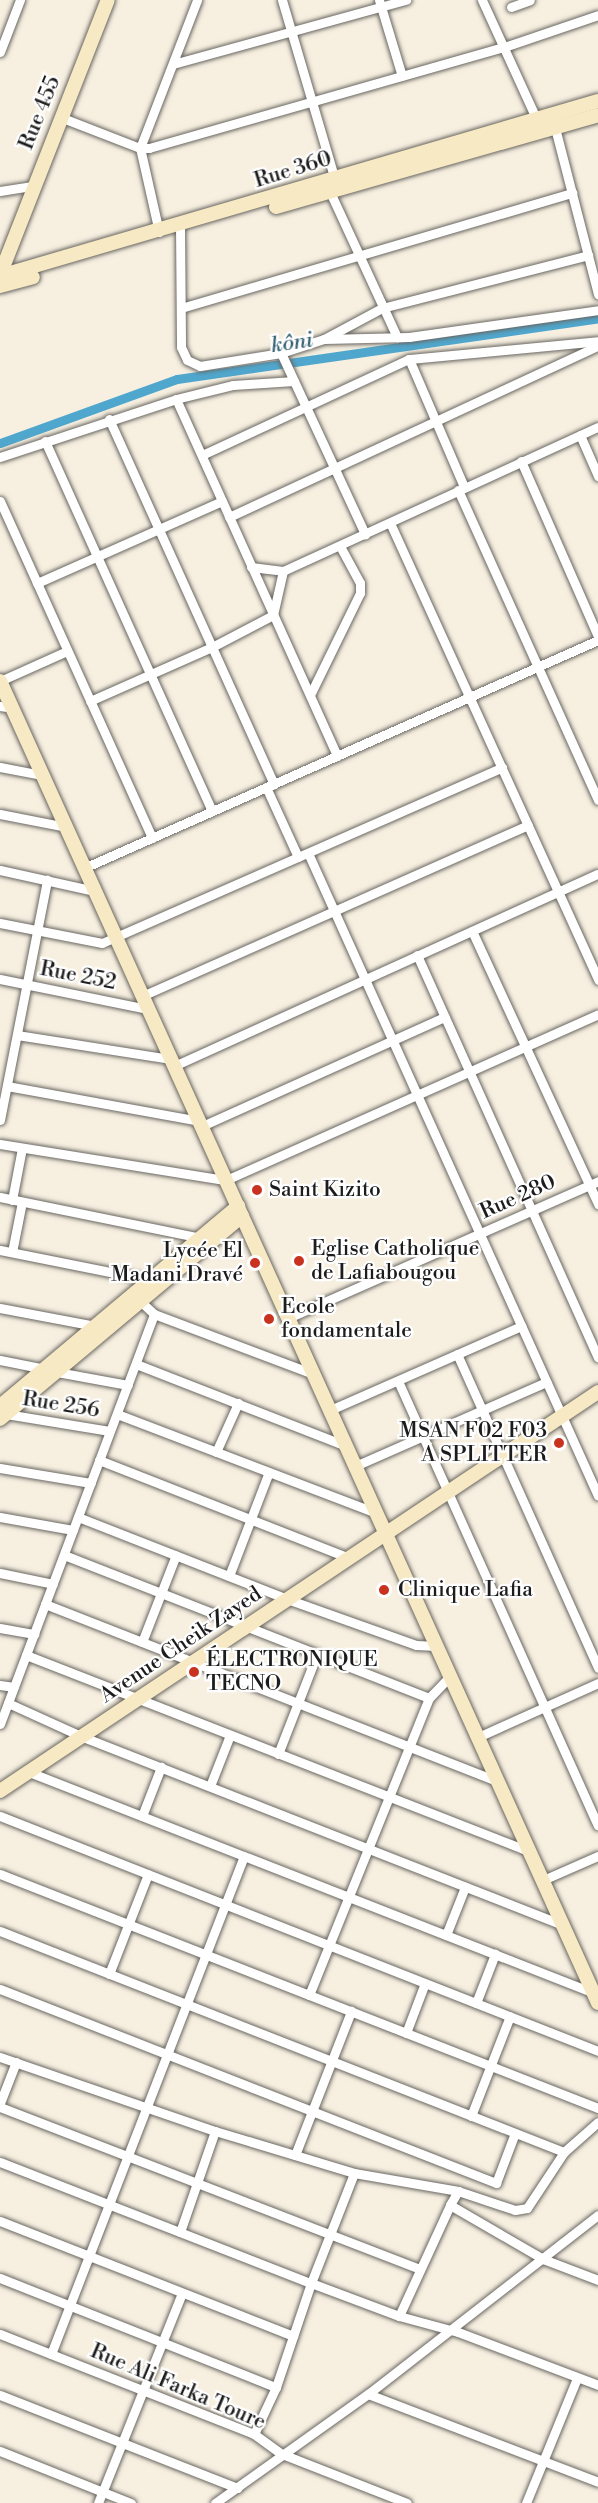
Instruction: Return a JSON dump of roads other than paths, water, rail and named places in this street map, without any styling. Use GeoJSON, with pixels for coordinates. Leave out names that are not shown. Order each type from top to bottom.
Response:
{"type":"FeatureCollection","features":[{"type":"Feature","properties":{"kind":"street"},"geometry":{"type":"LineString","coordinates":[[0,52],[20,0]]}},
{"type":"Feature","properties":{"kind":"street","name":"Rue 455"},"geometry":{"type":"LineString","coordinates":[[0,276],[60,117],[108,0]]}},
{"type":"Feature","properties":{"kind":"street"},"geometry":{"type":"LineString","coordinates":[[159,232],[139,158],[140,148],[197,0]]}},
{"type":"Feature","properties":{"kind":"street"},"geometry":{"type":"LineString","coordinates":[[282,0],[312,100],[332,186],[359,256],[397,337]]}},
{"type":"Feature","properties":{"kind":"street"},"geometry":{"type":"LineString","coordinates":[[173,64],[292,32],[380,4],[406,0]]}},
{"type":"Feature","properties":{"kind":"street"},"geometry":{"type":"LineString","coordinates":[[482,0],[537,120]]}},
{"type":"Feature","properties":{"kind":"street"},"geometry":{"type":"LineString","coordinates":[[511,7],[530,0]]}},
{"type":"Feature","properties":{"kind":"street"},"geometry":{"type":"LineString","coordinates":[[380,4],[402,76]]}},
{"type":"Feature","properties":{"kind":"street"},"geometry":{"type":"LineString","coordinates":[[60,117],[140,148],[504,47],[598,15]]}},
{"type":"Feature","properties":{"kind":"street","name":"Rue 360"},"geometry":{"type":"LineString","coordinates":[[332,186],[537,120],[553,122],[598,101]]}},
{"type":"Feature","properties":{"kind":"street","name":"Rue 360"},"geometry":{"type":"LineString","coordinates":[[0,286],[181,230],[553,122],[598,114]]}},
{"type":"Feature","properties":{"kind":"street"},"geometry":{"type":"LineString","coordinates":[[553,122],[598,294]]}},
{"type":"Feature","properties":{"kind":"street"},"geometry":{"type":"LineString","coordinates":[[0,191],[33,186]]}},
{"type":"Feature","properties":{"kind":"street"},"geometry":{"type":"LineString","coordinates":[[181,308],[572,193]]}},
{"type":"Feature","properties":{"kind":"street"},"geometry":{"type":"LineString","coordinates":[[181,230],[181,347],[193,364],[284,358],[382,308],[588,255]]}},
{"type":"Feature","properties":{"kind":"street","name":"Rue 360"},"geometry":{"type":"LineString","coordinates":[[0,276],[159,232],[181,230]]}},
{"type":"Feature","properties":{"kind":"street"},"geometry":{"type":"LineString","coordinates":[[324,339],[397,337],[598,310]]}},
{"type":"Feature","properties":{"kind":"street"},"geometry":{"type":"LineString","coordinates":[[201,455],[409,359],[598,341]]}},
{"type":"Feature","properties":{"kind":"street"},"geometry":{"type":"LineString","coordinates":[[229,517],[437,424],[598,346]]}},
{"type":"Feature","properties":{"kind":"street"},"geometry":{"type":"LineString","coordinates":[[284,358],[365,534]]}},
{"type":"Feature","properties":{"kind":"street"},"geometry":{"type":"LineString","coordinates":[[409,359],[461,488],[598,800]]}},
{"type":"Feature","properties":{"kind":"street"},"geometry":{"type":"LineString","coordinates":[[0,458],[109,419],[176,399],[233,385],[294,381]]}},
{"type":"Feature","properties":{"kind":"street"},"geometry":{"type":"LineString","coordinates":[[176,399],[337,756]]}},
{"type":"Feature","properties":{"kind":"street"},"geometry":{"type":"LineString","coordinates":[[109,419],[212,647],[298,857]]}},
{"type":"Feature","properties":{"kind":"street"},"geometry":{"type":"LineString","coordinates":[[251,567],[283,571],[365,534],[392,525],[461,488],[598,427]]}},
{"type":"Feature","properties":{"kind":"street"},"geometry":{"type":"LineString","coordinates":[[580,435],[598,476]]}},
{"type":"Feature","properties":{"kind":"street"},"geometry":{"type":"LineString","coordinates":[[45,441],[212,811]]}},
{"type":"Feature","properties":{"kind":"street"},"geometry":{"type":"LineString","coordinates":[[84,868],[598,638],[521,461]]}},
{"type":"Feature","properties":{"kind":"street"},"geometry":{"type":"LineString","coordinates":[[0,501],[152,838]]}},
{"type":"Feature","properties":{"kind":"street"},"geometry":{"type":"LineString","coordinates":[[37,583],[222,501]]}},
{"type":"Feature","properties":{"kind":"street"},"geometry":{"type":"LineString","coordinates":[[392,525],[598,981]]}},
{"type":"Feature","properties":{"kind":"street"},"geometry":{"type":"LineString","coordinates":[[310,695],[360,593],[360,583],[340,546]]}},
{"type":"Feature","properties":{"kind":"street"},"geometry":{"type":"LineString","coordinates":[[90,701],[212,647],[273,615],[283,571]]}},
{"type":"Feature","properties":{"kind":"street"},"geometry":{"type":"LineString","coordinates":[[67,651],[0,681],[6,707],[66,827],[596,1998]]}},
{"type":"Feature","properties":{"kind":"street"},"geometry":{"type":"LineString","coordinates":[[0,767],[42,775]]}},
{"type":"Feature","properties":{"kind":"street"},"geometry":{"type":"LineString","coordinates":[[0,923],[102,943],[502,767]]}},
{"type":"Feature","properties":{"kind":"street"},"geometry":{"type":"LineString","coordinates":[[0,814],[66,827]]}},
{"type":"Feature","properties":{"kind":"street"},"geometry":{"type":"LineString","coordinates":[[142,996],[528,825]]}},
{"type":"Feature","properties":{"kind":"street"},"geometry":{"type":"LineString","coordinates":[[308,853],[598,1496]]}},
{"type":"Feature","properties":{"kind":"street"},"geometry":{"type":"LineString","coordinates":[[0,870],[95,891]]}},
{"type":"Feature","properties":{"kind":"street"},"geometry":{"type":"LineString","coordinates":[[17,1035],[172,1062],[365,979],[598,874]]}},
{"type":"Feature","properties":{"kind":"street"},"geometry":{"type":"LineString","coordinates":[[0,1120],[47,880]]}},
{"type":"Feature","properties":{"kind":"street"},"geometry":{"type":"LineString","coordinates":[[472,930],[587,1186],[598,1204]]}},
{"type":"Feature","properties":{"kind":"street"},"geometry":{"type":"LineString","coordinates":[[417,955],[598,1356]]}},
{"type":"Feature","properties":{"kind":"street","name":"Rue 252"},"geometry":{"type":"LineString","coordinates":[[0,979],[148,1009]]}},
{"type":"Feature","properties":{"kind":"street"},"geometry":{"type":"LineString","coordinates":[[0,1143],[226,1179],[598,1014]]}},
{"type":"Feature","properties":{"kind":"street"},"geometry":{"type":"LineString","coordinates":[[7,1086],[201,1124],[445,1017]]}},
{"type":"Feature","properties":{"kind":"street"},"geometry":{"type":"LineString","coordinates":[[12,1200],[22,1148]]}},
{"type":"Feature","properties":{"kind":"street","name":"Rue 280"},"geometry":{"type":"LineString","coordinates":[[288,1318],[598,1181]]}},
{"type":"Feature","properties":{"kind":"street"},"geometry":{"type":"LineString","coordinates":[[0,1197],[202,1238]]}},
{"type":"Feature","properties":{"kind":"street"},"geometry":{"type":"LineString","coordinates":[[12,1252],[22,1202]]}},
{"type":"Feature","properties":{"kind":"street"},"geometry":{"type":"LineString","coordinates":[[51,1370],[95,1326],[137,1298],[150,1280],[240,1211]]}},
{"type":"Feature","properties":{"kind":"street"},"geometry":{"type":"LineString","coordinates":[[2,1413],[240,1211]]}},
{"type":"Feature","properties":{"kind":"street"},"geometry":{"type":"LineString","coordinates":[[0,1250],[150,1280]]}},
{"type":"Feature","properties":{"kind":"street"},"geometry":{"type":"LineString","coordinates":[[137,1298],[154,1314],[314,1374]]}},
{"type":"Feature","properties":{"kind":"street"},"geometry":{"type":"LineString","coordinates":[[0,1308],[95,1326]]}},
{"type":"Feature","properties":{"kind":"street"},"geometry":{"type":"LineString","coordinates":[[0,1724],[154,1314]]}},
{"type":"Feature","properties":{"kind":"street"},"geometry":{"type":"LineString","coordinates":[[330,1410],[521,1326]]}},
{"type":"Feature","properties":{"kind":"street"},"geometry":{"type":"LineString","coordinates":[[457,1354],[598,1668]]}},
{"type":"Feature","properties":{"kind":"street"},"geometry":{"type":"LineString","coordinates":[[0,1360],[128,1385]]}},
{"type":"Feature","properties":{"kind":"street"},"geometry":{"type":"LineString","coordinates":[[136,1364],[346,1446]]}},
{"type":"Feature","properties":{"kind":"street"},"geometry":{"type":"LineString","coordinates":[[398,1381],[598,1825]]}},
{"type":"Feature","properties":{"kind":"street"},"geometry":{"type":"LineString","coordinates":[[356,1466],[546,1382]]}},
{"type":"Feature","properties":{"kind":"street","name":"Avenue Cheik Zayed"},"geometry":{"type":"LineString","coordinates":[[0,1791],[141,1700],[347,1557],[598,1392]]}},
{"type":"Feature","properties":{"kind":"street"},"geometry":{"type":"LineString","coordinates":[[216,1452],[238,1403]]}},
{"type":"Feature","properties":{"kind":"street","name":"Rue 256"},"geometry":{"type":"LineString","coordinates":[[2,1413],[110,1431]]}},
{"type":"Feature","properties":{"kind":"street"},"geometry":{"type":"LineString","coordinates":[[117,1414],[376,1513]]}},
{"type":"Feature","properties":{"kind":"street"},"geometry":{"type":"LineString","coordinates":[[99,1460],[347,1557]]}},
{"type":"Feature","properties":{"kind":"street"},"geometry":{"type":"LineString","coordinates":[[0,1468],[91,1483]]}},
{"type":"Feature","properties":{"kind":"street"},"geometry":{"type":"LineString","coordinates":[[587,1473],[598,1468]]}},
{"type":"Feature","properties":{"kind":"street"},"geometry":{"type":"LineString","coordinates":[[228,1576],[269,1472]]}},
{"type":"Feature","properties":{"kind":"street"},"geometry":{"type":"LineString","coordinates":[[0,1517],[73,1530]]}},
{"type":"Feature","properties":{"kind":"street"},"geometry":{"type":"LineString","coordinates":[[78,1517],[287,1599],[416,1645],[436,1646]]}},
{"type":"Feature","properties":{"kind":"street"},"geometry":{"type":"LineString","coordinates":[[64,1555],[429,1698]]}},
{"type":"Feature","properties":{"kind":"street"},"geometry":{"type":"LineString","coordinates":[[142,1642],[176,1555]]}},
{"type":"Feature","properties":{"kind":"street"},"geometry":{"type":"LineString","coordinates":[[0,1573],[53,1584]]}},
{"type":"Feature","properties":{"kind":"street"},"geometry":{"type":"LineString","coordinates":[[45,1604],[499,1782]]}},
{"type":"Feature","properties":{"kind":"street"},"geometry":{"type":"LineString","coordinates":[[0,1628],[34,1634]]}},
{"type":"Feature","properties":{"kind":"street"},"geometry":{"type":"LineString","coordinates":[[278,1754],[317,1654]]}},
{"type":"Feature","properties":{"kind":"street"},"geometry":{"type":"LineString","coordinates":[[26,1655],[531,1852]]}},
{"type":"Feature","properties":{"kind":"street"},"geometry":{"type":"LineString","coordinates":[[309,1995],[429,1698],[450,1676]]}},
{"type":"Feature","properties":{"kind":"street"},"geometry":{"type":"LineString","coordinates":[[478,1737],[598,1683]]}},
{"type":"Feature","properties":{"kind":"street"},"geometry":{"type":"LineString","coordinates":[[0,1685],[14,1688]]}},
{"type":"Feature","properties":{"kind":"street"},"geometry":{"type":"LineString","coordinates":[[8,1703],[83,1737],[563,1925]]}},
{"type":"Feature","properties":{"kind":"street"},"geometry":{"type":"LineString","coordinates":[[210,1786],[230,1735]]}},
{"type":"Feature","properties":{"kind":"street"},"geometry":{"type":"LineString","coordinates":[[142,1816],[161,1767]]}},
{"type":"Feature","properties":{"kind":"street"},"geometry":{"type":"LineString","coordinates":[[29,1772],[495,1954],[596,1998]]}},
{"type":"Feature","properties":{"kind":"street"},"geometry":{"type":"LineString","coordinates":[[0,1816],[598,2051]]}},
{"type":"Feature","properties":{"kind":"street"},"geometry":{"type":"LineString","coordinates":[[51,2354],[244,1856]]}},
{"type":"Feature","properties":{"kind":"street"},"geometry":{"type":"LineString","coordinates":[[543,1880],[598,1856]]}},
{"type":"Feature","properties":{"kind":"street"},"geometry":{"type":"LineString","coordinates":[[0,1874],[598,2108]]}},
{"type":"Feature","properties":{"kind":"street"},"geometry":{"type":"LineString","coordinates":[[109,1974],[148,1874]]}},
{"type":"Feature","properties":{"kind":"street"},"geometry":{"type":"LineString","coordinates":[[446,1935],[465,1887]]}},
{"type":"Feature","properties":{"kind":"street"},"geometry":{"type":"LineString","coordinates":[[0,1931],[564,2152]]}},
{"type":"Feature","properties":{"kind":"street"},"geometry":{"type":"LineString","coordinates":[[476,2003],[495,1954]]}},
{"type":"Feature","properties":{"kind":"street"},"geometry":{"type":"LineString","coordinates":[[406,2033],[425,1983]]}},
{"type":"Feature","properties":{"kind":"street"},"geometry":{"type":"LineString","coordinates":[[0,1989],[495,2184],[515,2133]]}},
{"type":"Feature","properties":{"kind":"street"},"geometry":{"type":"LineString","coordinates":[[295,2155],[351,2011]]}},
{"type":"Feature","properties":{"kind":"street"},"geometry":{"type":"LineString","coordinates":[[471,2116],[510,2016]]}},
{"type":"Feature","properties":{"kind":"street"},"geometry":{"type":"LineString","coordinates":[[0,2057],[146,2110],[215,2132],[354,2173],[458,2192],[515,2210],[527,2208],[564,2152],[598,2122]]}},
{"type":"Feature","properties":{"kind":"street"},"geometry":{"type":"LineString","coordinates":[[16,2062],[0,2105],[419,2270]]}},
{"type":"Feature","properties":{"kind":"street"},"geometry":{"type":"LineString","coordinates":[[180,2232],[215,2132]]}},
{"type":"Feature","properties":{"kind":"street"},"geometry":{"type":"LineString","coordinates":[[0,2162],[399,2316],[451,2330],[598,2385]]}},
{"type":"Feature","properties":{"kind":"street"},"geometry":{"type":"LineString","coordinates":[[254,2434],[276,2387],[311,2283],[354,2173]]}},
{"type":"Feature","properties":{"kind":"street"},"geometry":{"type":"LineString","coordinates":[[399,2316],[458,2192]]}},
{"type":"Feature","properties":{"kind":"street"},"geometry":{"type":"LineString","coordinates":[[450,2205],[543,2259],[598,2280]]}},
{"type":"Feature","properties":{"kind":"street"},"geometry":{"type":"LineString","coordinates":[[222,2501],[282,2454],[368,2394],[598,2215]]}},
{"type":"Feature","properties":{"kind":"street"},"geometry":{"type":"LineString","coordinates":[[0,2221],[293,2336]]}},
{"type":"Feature","properties":{"kind":"street"},"geometry":{"type":"LineString","coordinates":[[0,2278],[276,2387]]}},
{"type":"Feature","properties":{"kind":"street"},"geometry":{"type":"LineString","coordinates":[[98,2503],[182,2293]]}},
{"type":"Feature","properties":{"kind":"street","name":"Rue Ali Farka Toure"},"geometry":{"type":"LineString","coordinates":[[0,2334],[254,2434],[282,2454],[407,2503]]}},
{"type":"Feature","properties":{"kind":"street"},"geometry":{"type":"LineString","coordinates":[[526,2503],[577,2378]]}},
{"type":"Feature","properties":{"kind":"street"},"geometry":{"type":"LineString","coordinates":[[368,2394],[598,2482]]}},
{"type":"Feature","properties":{"kind":"street"},"geometry":{"type":"LineString","coordinates":[[0,2395],[237,2488]]}},
{"type":"Feature","properties":{"kind":"street"},"geometry":{"type":"LineString","coordinates":[[0,2451],[131,2503]]}},
{"type":"Feature","properties":{"kind":"waterway","name":"kôni"},"geometry":{"type":"LineString","coordinates":[[0,443],[177,379],[598,318]]}},
{"type":"Feature","properties":{"kind":"place","name":"Saint Kizito"},"geometry":{"type":"Point","coordinates":[257,1190]}},
{"type":"Feature","properties":{"kind":"place","name":"Eglise Catholique de Lafiabougou"},"geometry":{"type":"Point","coordinates":[299,1261]}},
{"type":"Feature","properties":{"kind":"place","name":"Lycée El Madani Dravé"},"geometry":{"type":"Point","coordinates":[255,1263]}},
{"type":"Feature","properties":{"kind":"place","name":"Ecole fondamentale"},"geometry":{"type":"Point","coordinates":[269,1319]}},
{"type":"Feature","properties":{"kind":"place","name":"MSAN F02 F03 A SPLITTER"},"geometry":{"type":"Point","coordinates":[559,1443]}},
{"type":"Feature","properties":{"kind":"place","name":"Clinique Lafia"},"geometry":{"type":"Point","coordinates":[384,1590]}},
{"type":"Feature","properties":{"kind":"place","name":"ÉLECTRONIQUE TECNO"},"geometry":{"type":"Point","coordinates":[194,1672]}}]}
